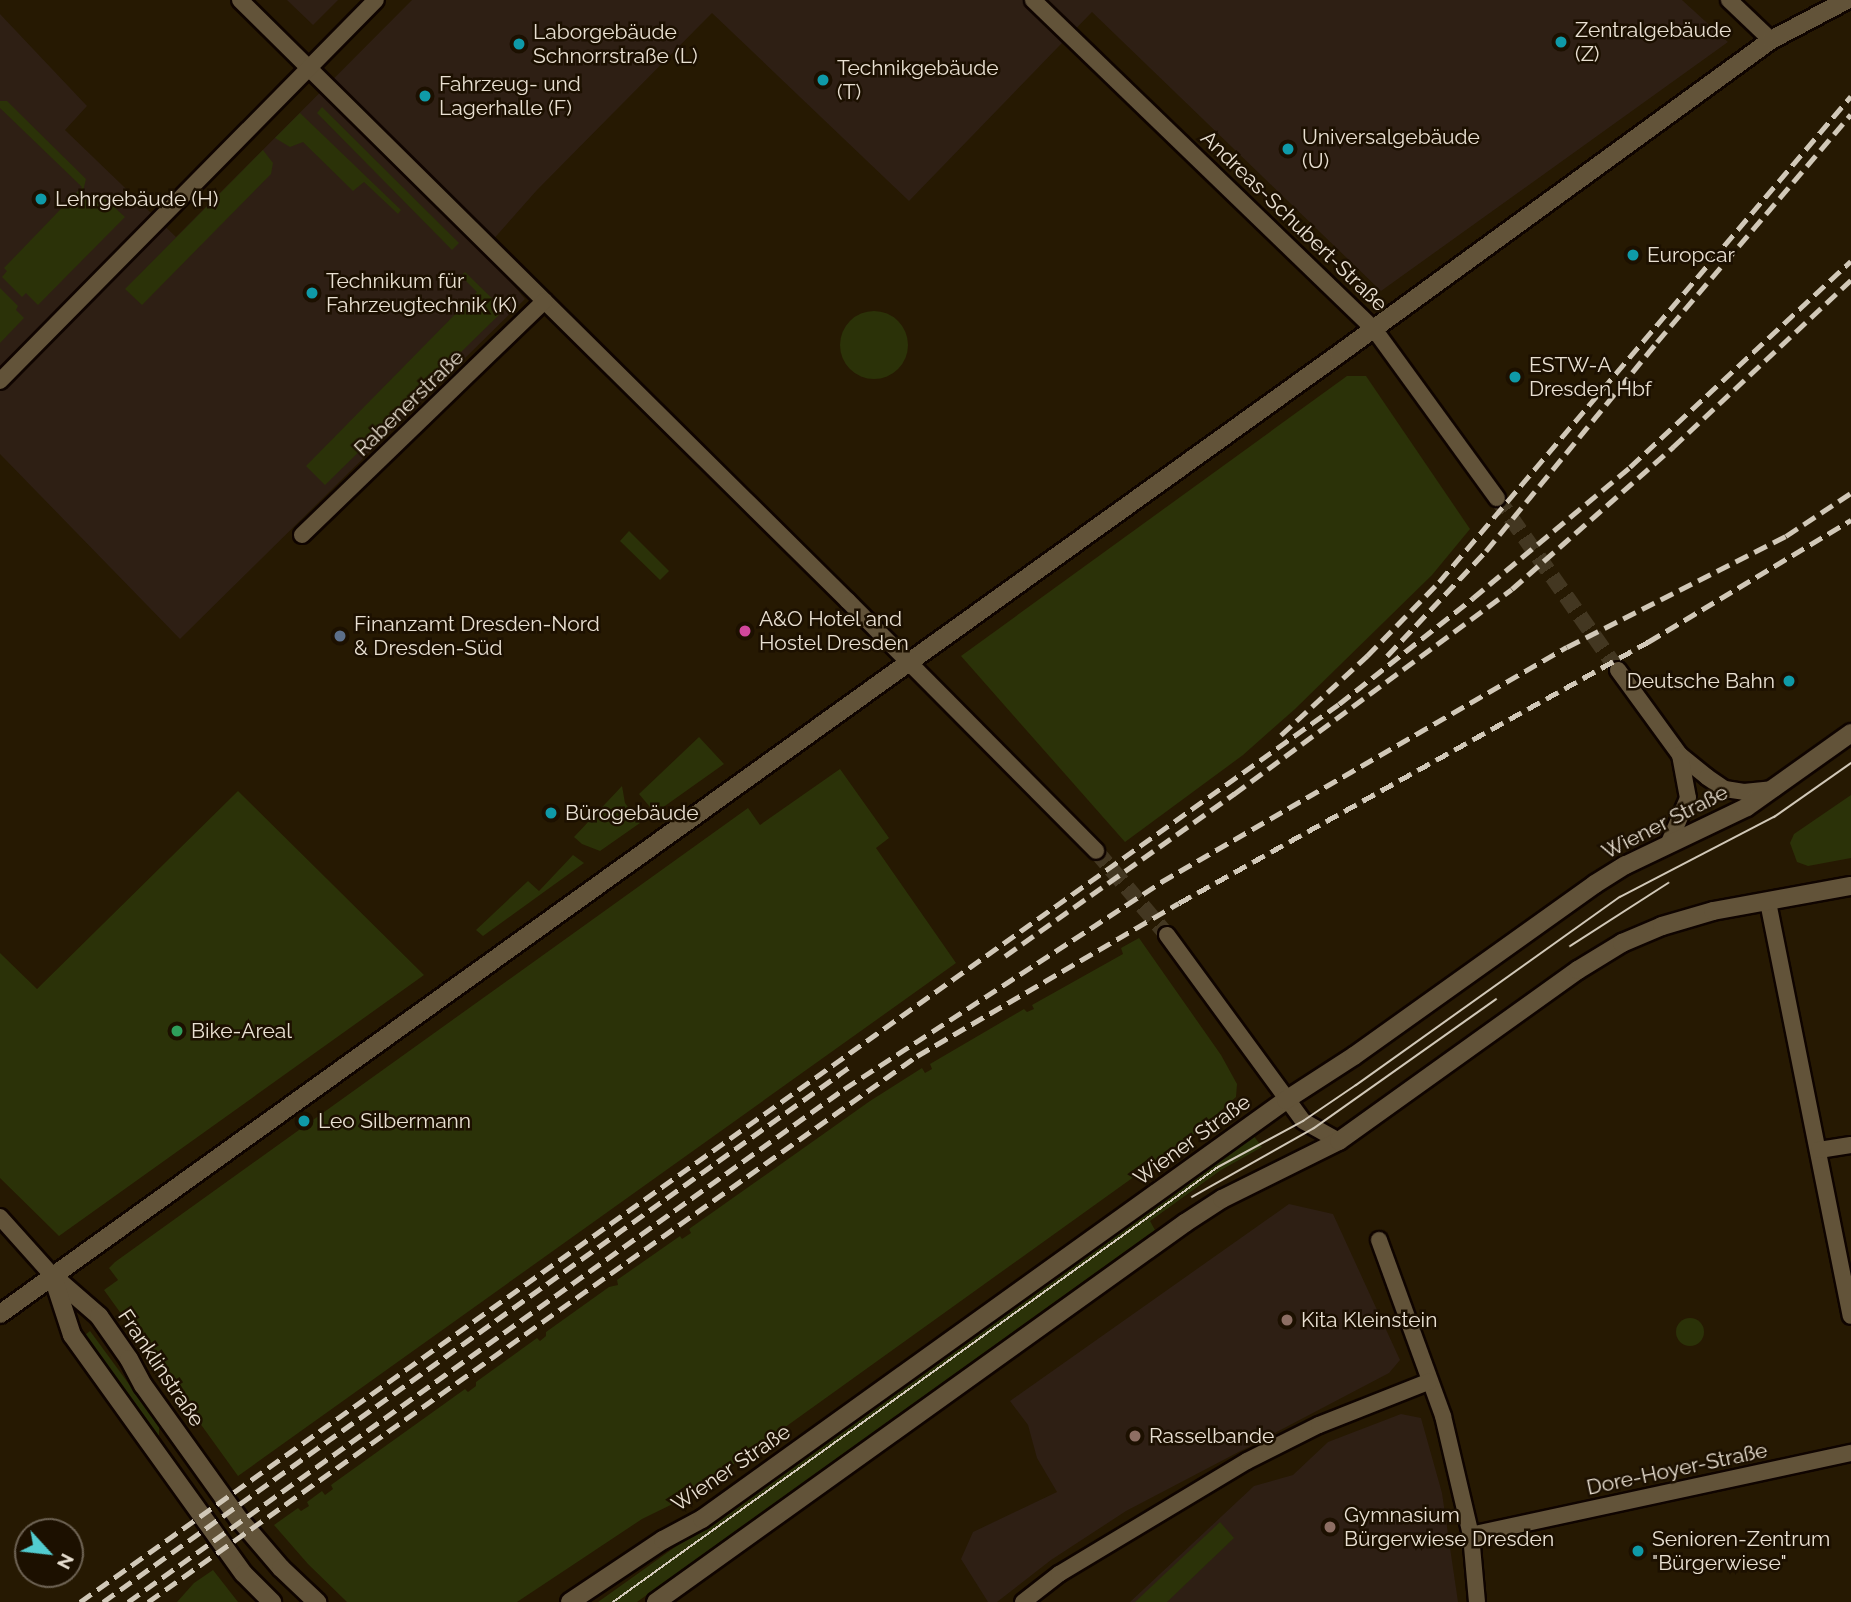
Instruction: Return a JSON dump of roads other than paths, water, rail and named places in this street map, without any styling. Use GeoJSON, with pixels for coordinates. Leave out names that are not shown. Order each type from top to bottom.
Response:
{"type":"FeatureCollection","features":[{"type":"Feature","properties":{"kind":"main road"},"geometry":{"type":"LineString","coordinates":[[0,1314],[1374,329],[1771,40],[1847,0]]}},
{"type":"Feature","properties":{"kind":"main road","name":"Wiener Straße"},"geometry":{"type":"LineString","coordinates":[[570,1602],[663,1540],[702,1519],[1286,1100],[1354,1056],[1595,884],[1668,845],[1722,821],[1776,789],[1851,733]]}},
{"type":"Feature","properties":{"kind":"main road"},"geometry":{"type":"LineString","coordinates":[[656,1602],[1185,1223],[1222,1199],[1339,1141],[1578,970],[1622,943],[1704,914],[1851,886]]}},
{"type":"Feature","properties":{"kind":"main road"},"geometry":{"type":"LineString","coordinates":[[53,1276],[72,1335],[244,1574],[272,1602]]}},
{"type":"Feature","properties":{"kind":"main road","name":"Franklinstraße"},"geometry":{"type":"LineString","coordinates":[[53,1276],[99,1316],[150,1396],[239,1519],[281,1568],[317,1602]]}},
{"type":"Feature","properties":{"kind":"street"},"geometry":{"type":"LineString","coordinates":[[240,0],[909,662],[1096,851]]}},
{"type":"Feature","properties":{"kind":"street"},"geometry":{"type":"LineString","coordinates":[[0,381],[376,0]]}},
{"type":"Feature","properties":{"kind":"street","name":"Andreas-Schubert-Straße"},"geometry":{"type":"LineString","coordinates":[[1033,0],[1374,329],[1496,498]]}},
{"type":"Feature","properties":{"kind":"street"},"geometry":{"type":"LineString","coordinates":[[1729,0],[1771,40]]}},
{"type":"Feature","properties":{"kind":"street","name":"Rabenerstraße"},"geometry":{"type":"LineString","coordinates":[[302,535],[544,301]]}},
{"type":"Feature","properties":{"kind":"street"},"geometry":{"type":"LineString","coordinates":[[1618,670],[1680,755],[1725,789],[1744,792],[1776,789]]}},
{"type":"Feature","properties":{"kind":"street"},"geometry":{"type":"LineString","coordinates":[[1668,845],[1688,798],[1680,755]]}},
{"type":"Feature","properties":{"kind":"street"},"geometry":{"type":"LineString","coordinates":[[1768,902],[1851,1316]]}},
{"type":"Feature","properties":{"kind":"street"},"geometry":{"type":"LineString","coordinates":[[1167,936],[1286,1100],[1308,1125],[1339,1141]]}},
{"type":"Feature","properties":{"kind":"street"},"geometry":{"type":"LineString","coordinates":[[1819,1150],[1851,1144]]}},
{"type":"Feature","properties":{"kind":"street"},"geometry":{"type":"LineString","coordinates":[[0,1217],[53,1276]]}},
{"type":"Feature","properties":{"kind":"street"},"geometry":{"type":"LineString","coordinates":[[1380,1240],[1443,1416],[1471,1535],[1477,1602]]}},
{"type":"Feature","properties":{"kind":"street"},"geometry":{"type":"LineString","coordinates":[[1023,1602],[1059,1574],[1247,1461],[1320,1425],[1430,1381]]}},
{"type":"Feature","properties":{"kind":"street","name":"Dore-Hoyer-Straße"},"geometry":{"type":"LineString","coordinates":[[1471,1535],[1851,1453]]}},
{"type":"Feature","properties":{"kind":"tunnel"},"geometry":{"type":"LineString","coordinates":[[1497,498],[1618,670]]}},
{"type":"Feature","properties":{"kind":"tunnel"},"geometry":{"type":"LineString","coordinates":[[1096,851],[1167,935]]}},
{"type":"Feature","properties":{"kind":"tram line"},"geometry":{"type":"LineString","coordinates":[[613,1602],[1218,1167],[1303,1121],[1620,897],[1774,817],[1851,763]]}},
{"type":"Feature","properties":{"kind":"tram line"},"geometry":{"type":"LineString","coordinates":[[1570,946],[1668,883]]}},
{"type":"Feature","properties":{"kind":"tram line"},"geometry":{"type":"LineString","coordinates":[[1192,1197],[1314,1128],[1496,999]]}},
{"type":"Feature","properties":{"kind":"railway"},"geometry":{"type":"LineString","coordinates":[[1281,735],[1367,656],[1439,582],[1851,96]]}},
{"type":"Feature","properties":{"kind":"railway"},"geometry":{"type":"LineString","coordinates":[[1387,656],[1486,551],[1657,342],[1851,114]]}},
{"type":"Feature","properties":{"kind":"railway"},"geometry":{"type":"LineString","coordinates":[[80,1602],[1339,704],[1473,598],[1630,467],[1851,261]]}},
{"type":"Feature","properties":{"kind":"railway"},"geometry":{"type":"LineString","coordinates":[[1005,956],[1234,794],[1512,589],[1673,447],[1851,280]]}},
{"type":"Feature","properties":{"kind":"railway"},"geometry":{"type":"LineString","coordinates":[[128,1602],[844,1089],[1161,882],[1567,647],[1786,536],[1851,493]]}},
{"type":"Feature","properties":{"kind":"railway"},"geometry":{"type":"LineString","coordinates":[[148,1602],[917,1056],[1179,903],[1648,642],[1851,520]]}},
{"type":"Feature","properties":{"kind":"railway"},"geometry":{"type":"LineString","coordinates":[[103,1602],[848,1068]]}},
{"type":"Feature","properties":{"kind":"place","name":"Zentralgebäude (Z)"},"geometry":{"type":"Point","coordinates":[1561,42]}},
{"type":"Feature","properties":{"kind":"place","name":"Laborgebäude Schnorrstraße (L)"},"geometry":{"type":"Point","coordinates":[519,44]}},
{"type":"Feature","properties":{"kind":"place","name":"Technikgebäude (T)"},"geometry":{"type":"Point","coordinates":[823,80]}},
{"type":"Feature","properties":{"kind":"place","name":"Fahrzeug- und Lagerhalle (F)"},"geometry":{"type":"Point","coordinates":[425,96]}},
{"type":"Feature","properties":{"kind":"place","name":"Universalgebäude (U)"},"geometry":{"type":"Point","coordinates":[1288,149]}},
{"type":"Feature","properties":{"kind":"place","name":"Lehrgebäude (H)"},"geometry":{"type":"Point","coordinates":[41,199]}},
{"type":"Feature","properties":{"kind":"place","name":"Europcar"},"geometry":{"type":"Point","coordinates":[1633,255]}},
{"type":"Feature","properties":{"kind":"place","name":"Technikum für Fahrzeugtechnik (K)"},"geometry":{"type":"Point","coordinates":[312,293]}},
{"type":"Feature","properties":{"kind":"place","name":"ESTW-A Dresden Hbf"},"geometry":{"type":"Point","coordinates":[1515,377]}},
{"type":"Feature","properties":{"kind":"place","name":"A&O Hotel and Hostel Dresden"},"geometry":{"type":"Point","coordinates":[745,631]}},
{"type":"Feature","properties":{"kind":"place","name":"Finanzamt Dresden-Nord & Dresden-Süd"},"geometry":{"type":"Point","coordinates":[340,636]}},
{"type":"Feature","properties":{"kind":"place","name":"Deutsche Bahn"},"geometry":{"type":"Point","coordinates":[1789,681]}},
{"type":"Feature","properties":{"kind":"place","name":"Bürogebäude"},"geometry":{"type":"Point","coordinates":[551,813]}},
{"type":"Feature","properties":{"kind":"place","name":"Bike-Areal"},"geometry":{"type":"Point","coordinates":[177,1031]}},
{"type":"Feature","properties":{"kind":"place","name":"Leo Silbermann"},"geometry":{"type":"Point","coordinates":[304,1121]}},
{"type":"Feature","properties":{"kind":"place","name":"Kita Kleinstein"},"geometry":{"type":"Point","coordinates":[1287,1320]}},
{"type":"Feature","properties":{"kind":"place","name":"Rasselbande"},"geometry":{"type":"Point","coordinates":[1135,1436]}},
{"type":"Feature","properties":{"kind":"place","name":"Gymnasium Bürgerwiese Dresden"},"geometry":{"type":"Point","coordinates":[1330,1527]}},
{"type":"Feature","properties":{"kind":"place","name":"Senioren-Zentrum \"Bürgerwiese\""},"geometry":{"type":"Point","coordinates":[1638,1551]}}]}
